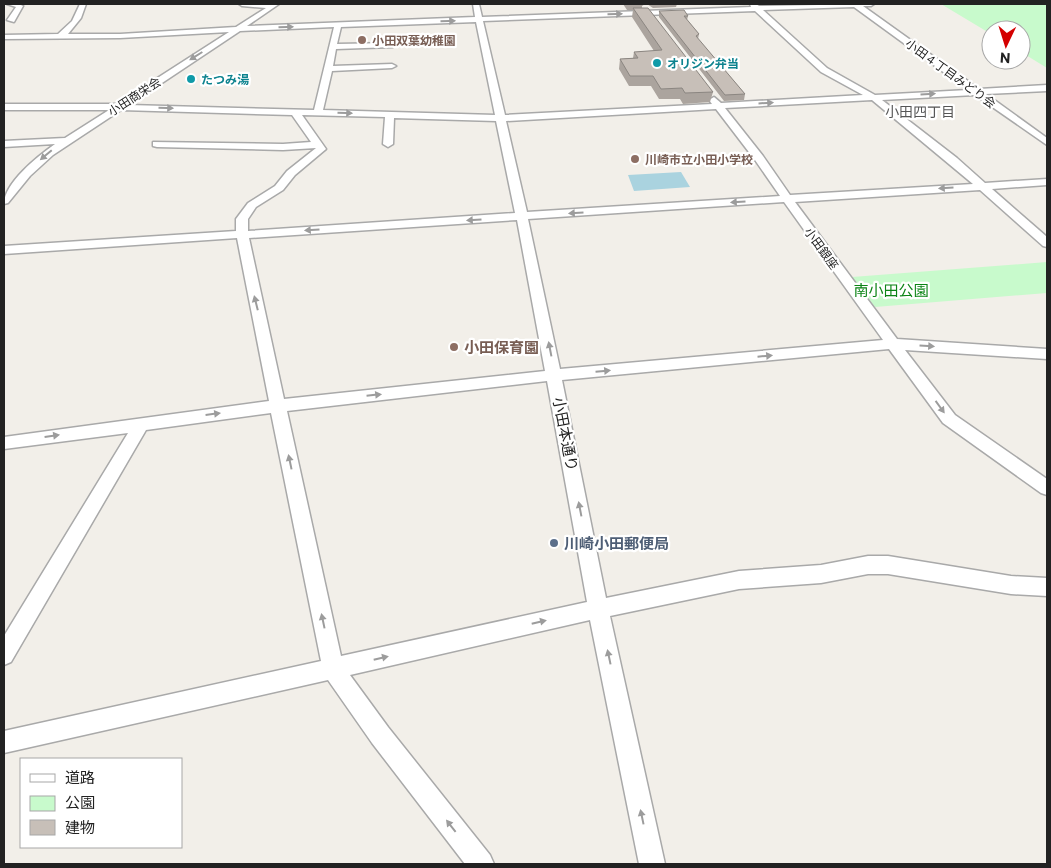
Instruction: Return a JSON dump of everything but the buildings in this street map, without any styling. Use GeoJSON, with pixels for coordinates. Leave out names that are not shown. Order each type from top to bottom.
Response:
{"type":"FeatureCollection","features":[{"type":"Feature","properties":{"kind":"street"},"geometry":{"type":"LineString","coordinates":[[10,4],[20,6],[11,20]]}},
{"type":"Feature","properties":{"kind":"street"},"geometry":{"type":"LineString","coordinates":[[59,37],[68,30],[82,13],[83,4]]}},
{"type":"Feature","properties":{"kind":"street"},"geometry":{"type":"LineString","coordinates":[[242,4],[274,5]]}},
{"type":"Feature","properties":{"kind":"street","name":"小田本通り"},"geometry":{"type":"LineString","coordinates":[[476,4],[555,375],[598,609],[652,864]]}},
{"type":"Feature","properties":{"kind":"street"},"geometry":{"type":"LineString","coordinates":[[643,4],[658,24]]}},
{"type":"Feature","properties":{"kind":"street","name":"小田 4 丁目みどり会"},"geometry":{"type":"LineString","coordinates":[[856,4],[1047,142]]}},
{"type":"Feature","properties":{"kind":"street"},"geometry":{"type":"LineString","coordinates":[[4,37],[120,36],[145,33],[237,29],[650,13],[754,6],[871,4]]}},
{"type":"Feature","properties":{"kind":"street","name":"小田商栄会"},"geometry":{"type":"LineString","coordinates":[[4,201],[26,174],[49,153],[274,5]]}},
{"type":"Feature","properties":{"kind":"street"},"geometry":{"type":"LineString","coordinates":[[754,6],[824,70],[872,97],[983,186],[1047,243]]}},
{"type":"Feature","properties":{"kind":"street"},"geometry":{"type":"LineString","coordinates":[[318,112],[338,25]]}},
{"type":"Feature","properties":{"kind":"street"},"geometry":{"type":"LineString","coordinates":[[11,43],[18,37]]}},
{"type":"Feature","properties":{"kind":"street"},"geometry":{"type":"LineString","coordinates":[[333,47],[393,44]]}},
{"type":"Feature","properties":{"kind":"street"},"geometry":{"type":"LineString","coordinates":[[327,69],[392,66]]}},
{"type":"Feature","properties":{"kind":"street"},"geometry":{"type":"LineString","coordinates":[[4,107],[117,107],[500,118],[1047,88]]}},
{"type":"Feature","properties":{"kind":"street","name":"小田銀座"},"geometry":{"type":"LineString","coordinates":[[706,90],[759,158],[949,419],[1047,488]]}},
{"type":"Feature","properties":{"kind":"street"},"geometry":{"type":"LineString","coordinates":[[294,111],[321,149],[291,173],[279,188],[252,205],[242,219],[242,235],[333,669],[380,735],[481,864]]}},
{"type":"Feature","properties":{"kind":"street"},"geometry":{"type":"LineString","coordinates":[[388,144],[390,114]]}},
{"type":"Feature","properties":{"kind":"street"},"geometry":{"type":"LineString","coordinates":[[4,144],[66,141]]}},
{"type":"Feature","properties":{"kind":"street"},"geometry":{"type":"LineString","coordinates":[[157,144],[283,147],[317,144]]}},
{"type":"Feature","properties":{"kind":"street"},"geometry":{"type":"LineString","coordinates":[[4,250],[1047,182]]}},
{"type":"Feature","properties":{"kind":"street"},"geometry":{"type":"LineString","coordinates":[[4,443],[278,406],[555,375],[894,344],[1047,354]]}},
{"type":"Feature","properties":{"kind":"street"},"geometry":{"type":"LineString","coordinates":[[4,655],[141,424]]}},
{"type":"Feature","properties":{"kind":"street"},"geometry":{"type":"LineString","coordinates":[[4,742],[598,609],[739,580],[821,574],[868,565],[904,566],[1011,585],[1041,588],[1047,586]]}},
{"type":"Feature","properties":{"kind":"green space"},"geometry":{"type":"Polygon","coordinates":[[[941,4],[1047,4],[1047,68],[1031,58],[1031,20],[981,20],[981,28],[941,4]]]}},
{"type":"Feature","properties":{"kind":"green space","name":"南小田公園"},"geometry":{"type":"Polygon","coordinates":[[[1047,262],[1047,293],[875,307],[852,277],[1047,262]]]}},
{"type":"Feature","properties":{"kind":"water"},"geometry":{"type":"Polygon","coordinates":[[[681,172],[690,187],[634,191],[628,175],[681,172]]]}},
{"type":"Feature","properties":{"kind":"place","name":"小田双葉幼稚園"},"geometry":{"type":"Point","coordinates":[362,40]}},
{"type":"Feature","properties":{"kind":"place","name":"オリジン弁当"},"geometry":{"type":"Point","coordinates":[657,63]}},
{"type":"Feature","properties":{"kind":"place","name":"たつみ湯"},"geometry":{"type":"Point","coordinates":[191,79]}},
{"type":"Feature","properties":{"kind":"place","name":"川崎市立小田小学校"},"geometry":{"type":"Point","coordinates":[635,159]}},
{"type":"Feature","properties":{"kind":"place","name":"小田保育園"},"geometry":{"type":"Point","coordinates":[454,347]}},
{"type":"Feature","properties":{"kind":"place","name":"川崎小田郵便局"},"geometry":{"type":"Point","coordinates":[554,543]}},
{"type":"Feature","properties":{"kind":"district","name":"小田四丁目"},"geometry":{"type":"Point","coordinates":[920,111]}}]}
